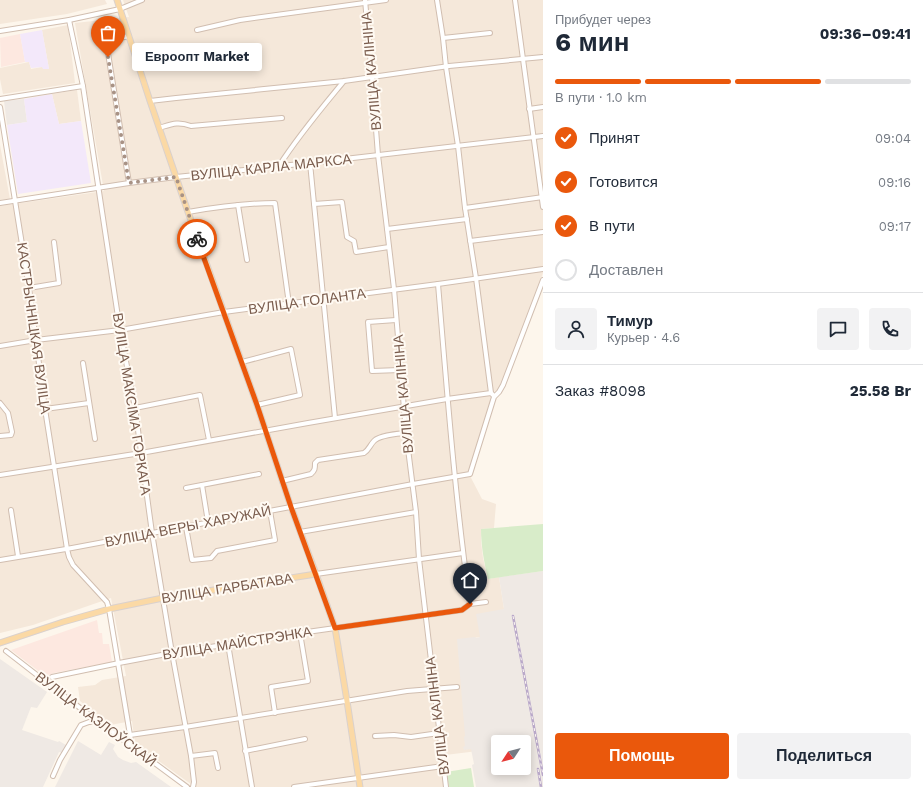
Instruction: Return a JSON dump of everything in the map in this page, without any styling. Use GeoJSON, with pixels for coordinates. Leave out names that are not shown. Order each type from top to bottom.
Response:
{"type":"FeatureCollection","features":[{"type":"Feature","properties":{"kind":"main road"},"geometry":{"type":"LineString","coordinates":[[117,0],[188,212],[335,628],[360,787]]}},
{"type":"Feature","properties":{"kind":"main road","name":"ВУЛІЦА ГАРБАТАВА"},"geometry":{"type":"LineString","coordinates":[[0,643],[63,622],[109,609],[163,598],[316,574]]}},
{"type":"Feature","properties":{"kind":"street"},"geometry":{"type":"LineString","coordinates":[[0,31],[69,20],[120,8],[142,0]]}},
{"type":"Feature","properties":{"kind":"street"},"geometry":{"type":"LineString","coordinates":[[197,30],[240,20],[365,1],[386,0]]}},
{"type":"Feature","properties":{"kind":"street"},"geometry":{"type":"LineString","coordinates":[[437,0],[491,393],[494,397],[500,392],[543,280]]}},
{"type":"Feature","properties":{"kind":"street"},"geometry":{"type":"LineString","coordinates":[[515,0],[543,207]]}},
{"type":"Feature","properties":{"kind":"street","name":"ВУЛІЦА КАЛІНІНА"},"geometry":{"type":"LineString","coordinates":[[365,1],[378,155],[394,289],[406,433],[416,512],[425,616],[446,787]]}},
{"type":"Feature","properties":{"kind":"street","name":"ВУЛІЦА МАКСІМА ГОРКАГА"},"geometry":{"type":"LineString","coordinates":[[69,20],[83,86],[120,330],[135,408],[152,532],[191,756],[194,782],[193,787]]}},
{"type":"Feature","properties":{"kind":"street"},"geometry":{"type":"LineString","coordinates":[[443,38],[490,33]]}},
{"type":"Feature","properties":{"kind":"street"},"geometry":{"type":"LineString","coordinates":[[129,36],[106,41],[129,183]]}},
{"type":"Feature","properties":{"kind":"street"},"geometry":{"type":"LineString","coordinates":[[150,101],[344,81],[446,67],[543,57]]}},
{"type":"Feature","properties":{"kind":"street"},"geometry":{"type":"LineString","coordinates":[[279,166],[296,140],[344,81]]}},
{"type":"Feature","properties":{"kind":"street"},"geometry":{"type":"LineString","coordinates":[[0,99],[83,86]]}},
{"type":"Feature","properties":{"kind":"street","name":"КАСТРЫЧНІЦКАЯ ВУЛІЦА"},"geometry":{"type":"LineString","coordinates":[[0,107],[29,288],[45,409],[67,549],[69,558],[73,565],[107,602],[109,609]]}},
{"type":"Feature","properties":{"kind":"street"},"geometry":{"type":"LineString","coordinates":[[529,109],[543,107]]}},
{"type":"Feature","properties":{"kind":"street"},"geometry":{"type":"LineString","coordinates":[[159,128],[175,123],[183,123],[191,126],[282,118]]}},
{"type":"Feature","properties":{"kind":"street","name":"ВУЛІЦА КАРЛА МАРКСА"},"geometry":{"type":"LineString","coordinates":[[0,203],[176,177],[310,164],[543,136]]}},
{"type":"Feature","properties":{"kind":"street"},"geometry":{"type":"LineString","coordinates":[[537,164],[543,163]]}},
{"type":"Feature","properties":{"kind":"street"},"geometry":{"type":"LineString","coordinates":[[310,164],[335,418]]}},
{"type":"Feature","properties":{"kind":"street"},"geometry":{"type":"LineString","coordinates":[[465,208],[542,197]]}},
{"type":"Feature","properties":{"kind":"street"},"geometry":{"type":"LineString","coordinates":[[314,204],[342,202],[347,237],[354,241],[356,252],[389,248]]}},
{"type":"Feature","properties":{"kind":"street"},"geometry":{"type":"LineString","coordinates":[[188,212],[208,208],[253,203],[275,203],[289,304]]}},
{"type":"Feature","properties":{"kind":"street"},"geometry":{"type":"LineString","coordinates":[[238,205],[247,260]]}},
{"type":"Feature","properties":{"kind":"street"},"geometry":{"type":"LineString","coordinates":[[387,229],[467,219]]}},
{"type":"Feature","properties":{"kind":"street"},"geometry":{"type":"LineString","coordinates":[[470,241],[543,232]]}},
{"type":"Feature","properties":{"kind":"street"},"geometry":{"type":"LineString","coordinates":[[54,242],[60,288]]}},
{"type":"Feature","properties":{"kind":"street","name":"ВУЛІЦА ГОЛАНТА"},"geometry":{"type":"LineString","coordinates":[[0,346],[120,330],[224,312],[323,300],[543,268]]}},
{"type":"Feature","properties":{"kind":"street"},"geometry":{"type":"LineString","coordinates":[[29,288],[59,283]]}},
{"type":"Feature","properties":{"kind":"street"},"geometry":{"type":"LineString","coordinates":[[438,284],[447,399],[463,553],[470,604]]}},
{"type":"Feature","properties":{"kind":"street"},"geometry":{"type":"LineString","coordinates":[[396,320],[368,322],[372,371],[400,370]]}},
{"type":"Feature","properties":{"kind":"street"},"geometry":{"type":"LineString","coordinates":[[242,362],[291,349],[300,395],[257,405]]}},
{"type":"Feature","properties":{"kind":"street"},"geometry":{"type":"LineString","coordinates":[[83,363],[95,439]]}},
{"type":"Feature","properties":{"kind":"street"},"geometry":{"type":"LineString","coordinates":[[0,476],[184,446],[209,440],[447,399],[491,393]]}},
{"type":"Feature","properties":{"kind":"street"},"geometry":{"type":"LineString","coordinates":[[135,408],[200,395],[209,440]]}},
{"type":"Feature","properties":{"kind":"street","name":"ВУЛІЦА ВЕРЫ ХАРУЖАЙ"},"geometry":{"type":"LineString","coordinates":[[0,560],[67,549],[470,474],[494,397]]}},
{"type":"Feature","properties":{"kind":"street"},"geometry":{"type":"LineString","coordinates":[[0,403],[8,413],[12,432],[11,435],[0,436]]}},
{"type":"Feature","properties":{"kind":"street"},"geometry":{"type":"LineString","coordinates":[[45,409],[89,403]]}},
{"type":"Feature","properties":{"kind":"street"},"geometry":{"type":"LineString","coordinates":[[282,481],[311,474],[314,471],[315,463],[318,460],[364,454],[378,438],[406,433]]}},
{"type":"Feature","properties":{"kind":"street"},"geometry":{"type":"LineString","coordinates":[[186,488],[259,474]]}},
{"type":"Feature","properties":{"kind":"street"},"geometry":{"type":"LineString","coordinates":[[202,485],[208,522]]}},
{"type":"Feature","properties":{"kind":"street"},"geometry":{"type":"LineString","coordinates":[[11,510],[18,556]]}},
{"type":"Feature","properties":{"kind":"street"},"geometry":{"type":"LineString","coordinates":[[186,527],[192,560],[211,558],[217,551],[276,540],[270,511]]}},
{"type":"Feature","properties":{"kind":"street"},"geometry":{"type":"LineString","coordinates":[[300,532],[416,512]]}},
{"type":"Feature","properties":{"kind":"street","name":"ВУЛІЦА ГАРБАТАВА"},"geometry":{"type":"LineString","coordinates":[[316,574],[463,553]]}},
{"type":"Feature","properties":{"kind":"street","name":"ВУЛІЦА МАЙСТРЭНКА"},"geometry":{"type":"LineString","coordinates":[[52,677],[172,653],[462,610],[470,604],[486,602]]}},
{"type":"Feature","properties":{"kind":"street"},"geometry":{"type":"LineString","coordinates":[[109,609],[119,663],[131,742],[130,745]]}},
{"type":"Feature","properties":{"kind":"street"},"geometry":{"type":"LineString","coordinates":[[275,712],[271,687],[308,681],[300,633]]}},
{"type":"Feature","properties":{"kind":"street"},"geometry":{"type":"LineString","coordinates":[[228,644],[252,787]]}},
{"type":"Feature","properties":{"kind":"street","name":"ВУЛІЦА КАЗЛОЎСКАЙ"},"geometry":{"type":"LineString","coordinates":[[6,651],[187,787]]}},
{"type":"Feature","properties":{"kind":"street"},"geometry":{"type":"LineString","coordinates":[[130,735],[407,691],[457,687]]}},
{"type":"Feature","properties":{"kind":"street"},"geometry":{"type":"LineString","coordinates":[[53,776],[60,760],[81,725],[90,722],[100,722]]}},
{"type":"Feature","properties":{"kind":"street"},"geometry":{"type":"LineString","coordinates":[[375,736],[394,735],[411,737],[440,733]]}},
{"type":"Feature","properties":{"kind":"street"},"geometry":{"type":"LineString","coordinates":[[245,751],[306,740]]}},
{"type":"Feature","properties":{"kind":"street"},"geometry":{"type":"LineString","coordinates":[[191,756],[215,752],[218,768]]}},
{"type":"Feature","properties":{"kind":"street"},"geometry":{"type":"LineString","coordinates":[[294,787],[443,766]]}},
{"type":"Feature","properties":{"kind":"shaded area"},"geometry":{"type":"Polygon","coordinates":[[[0,0],[105,0],[107,4],[67,14],[0,24],[0,0]]]}},
{"type":"Feature","properties":{"kind":"shaded area"},"geometry":{"type":"Polygon","coordinates":[[[123,0],[543,0],[543,273],[499,390],[492,398],[468,472],[482,499],[496,504],[494,528],[481,529],[481,542],[488,579],[499,577],[504,609],[480,637],[460,640],[478,751],[445,755],[449,787],[195,787],[135,744],[132,721],[110,725],[80,701],[78,687],[95,685],[102,680],[126,676],[111,598],[33,625],[0,633],[0,206],[104,191],[75,23],[129,17],[123,0]]]}},
{"type":"Feature","properties":{"kind":"shaded area"},"geometry":{"type":"Polygon","coordinates":[[[68,25],[75,83],[3,94],[0,79],[0,68],[29,62],[31,69],[42,67],[49,69],[42,30],[68,25]]]}},
{"type":"Feature","properties":{"kind":"shaded area"},"geometry":{"type":"Polygon","coordinates":[[[42,30],[49,69],[43,69],[42,67],[31,68],[29,62],[25,62],[20,34],[42,30]]]}},
{"type":"Feature","properties":{"kind":"shaded area"},"geometry":{"type":"Polygon","coordinates":[[[20,34],[25,62],[1,67],[0,38],[20,34]]]}},
{"type":"Feature","properties":{"kind":"shaded area"},"geometry":{"type":"Polygon","coordinates":[[[77,90],[81,121],[59,124],[52,94],[77,90]]]}},
{"type":"Feature","properties":{"kind":"shaded area"},"geometry":{"type":"Polygon","coordinates":[[[52,94],[59,124],[81,121],[91,183],[18,194],[7,125],[27,122],[24,99],[52,94]]]}},
{"type":"Feature","properties":{"kind":"shaded area"},"geometry":{"type":"Polygon","coordinates":[[[24,99],[27,122],[7,125],[4,101],[24,99]]]}},
{"type":"Feature","properties":{"kind":"shaded area"},"geometry":{"type":"Polygon","coordinates":[[[0,145],[10,199],[0,200],[0,145]]]}},
{"type":"Feature","properties":{"kind":"shaded area"},"geometry":{"type":"Polygon","coordinates":[[[543,571],[543,787],[476,787],[471,749],[464,750],[463,747],[465,746],[465,736],[457,639],[480,637],[476,614],[504,609],[499,577],[543,571]]]}},
{"type":"Feature","properties":{"kind":"shaded area"},"geometry":{"type":"Polygon","coordinates":[[[97,620],[99,633],[102,633],[103,644],[109,644],[112,662],[45,676],[11,650],[97,620]]]}},
{"type":"Feature","properties":{"kind":"shaded area"},"geometry":{"type":"Polygon","coordinates":[[[0,659],[47,692],[37,708],[31,707],[22,730],[58,742],[59,741],[66,745],[62,753],[59,752],[43,787],[0,787],[0,659]]]}},
{"type":"Feature","properties":{"kind":"shaded area"},"geometry":{"type":"Polygon","coordinates":[[[78,741],[101,755],[109,742],[115,745],[113,749],[118,757],[131,763],[136,762],[171,787],[55,787],[78,741]]]}},
{"type":"Feature","properties":{"kind":"green space"},"geometry":{"type":"Polygon","coordinates":[[[543,524],[543,571],[488,579],[483,554],[481,529],[543,524]]]}},
{"type":"Feature","properties":{"kind":"green space"},"geometry":{"type":"Polygon","coordinates":[[[471,768],[474,787],[449,787],[446,772],[471,768]]]}},
{"type":"Feature","properties":{"kind":"railway"},"geometry":{"type":"LineString","coordinates":[[513,616],[543,775]]}},
{"type":"Feature","properties":{"kind":"railway"},"geometry":{"type":"LineString","coordinates":[[538,769],[541,787]]}},
{"type":"Feature","properties":{"kind":"way so far"},"geometry":{"type":"LineString","coordinates":[[108,57],[129,183],[176,177],[197,239]]}},
{"type":"Feature","properties":{"kind":"place","name":"Евроопт Market"},"geometry":{"type":"Point","coordinates":[108,57]}},
{"type":"Feature","properties":{"kind":"route"},"geometry":{"type":"LineString","coordinates":[[197,239],[335,628],[462,610],[470,604]]}}]}
